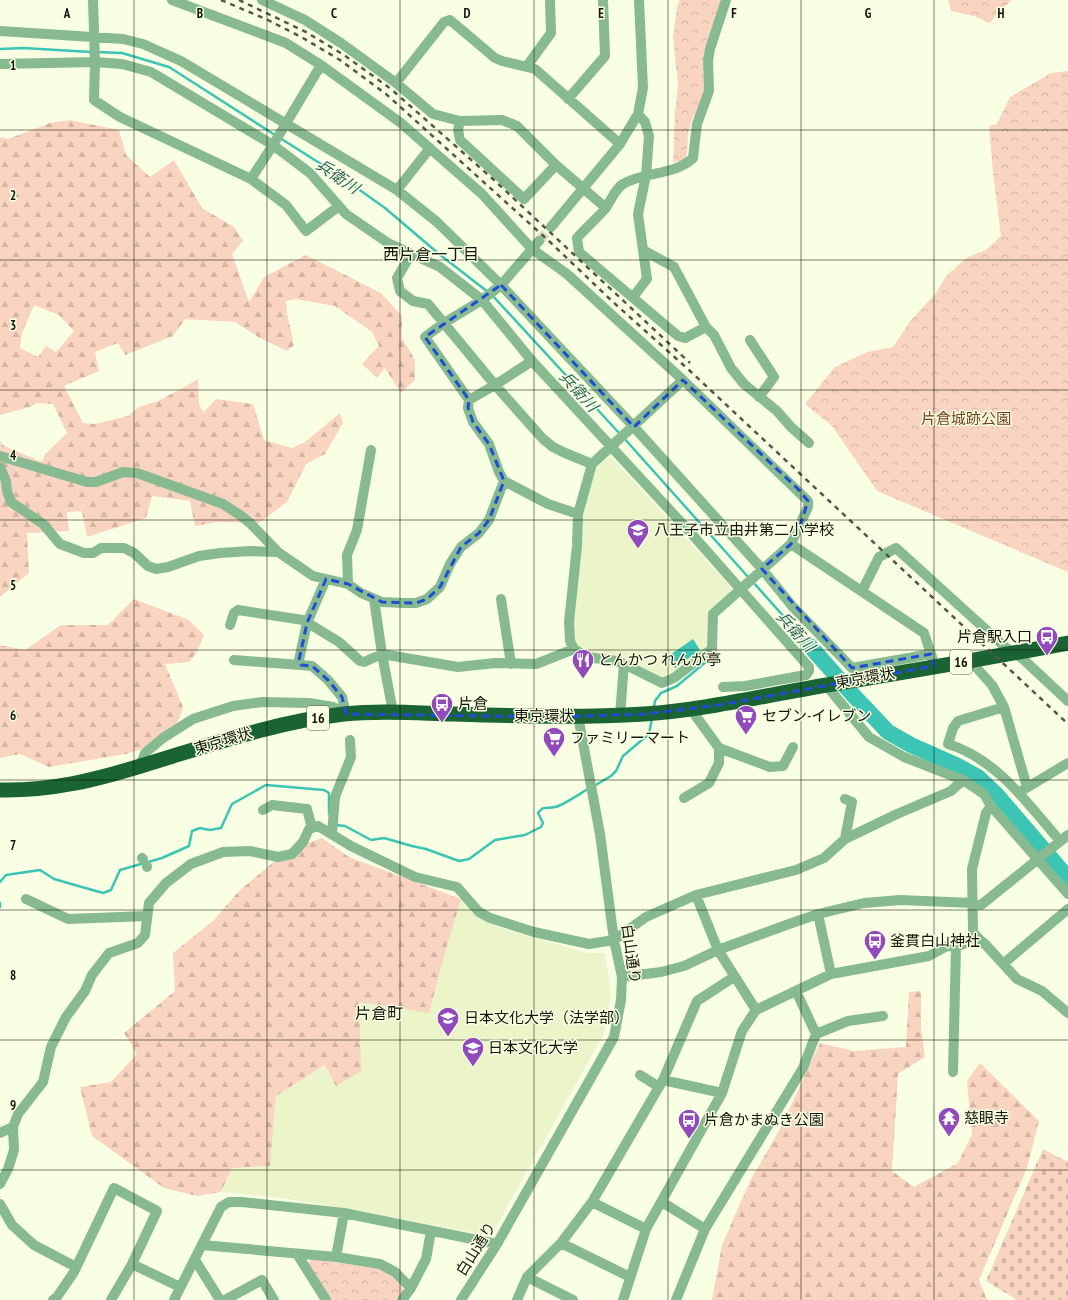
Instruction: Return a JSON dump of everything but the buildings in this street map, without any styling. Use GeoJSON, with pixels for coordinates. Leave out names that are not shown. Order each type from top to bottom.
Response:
{"type":"FeatureCollection","features":[{"type":"Feature","properties":{"kind":"highway","name":"東京環状"},"geometry":{"type":"LineString","coordinates":[[0,790],[58,787],[87,782],[269,728],[310,719],[346,714],[393,712],[546,717],[652,713],[692,709],[830,685],[932,660],[972,660],[1068,643]]}},
{"type":"Feature","properties":{"kind":"street"},"geometry":{"type":"LineString","coordinates":[[93,0],[95,60],[94,100],[120,117],[250,179],[286,205],[306,231],[339,206]]}},
{"type":"Feature","properties":{"kind":"street"},"geometry":{"type":"LineString","coordinates":[[172,0],[286,43],[321,65],[401,123],[482,194],[532,249],[567,274],[683,380],[808,500],[808,507],[791,544],[713,614],[712,649],[674,678],[662,683],[624,664],[587,657],[574,649],[569,636],[569,622],[578,514],[592,464],[634,427],[683,380]]}},
{"type":"Feature","properties":{"kind":"street"},"geometry":{"type":"LineString","coordinates":[[262,0],[305,20],[341,43],[396,82],[434,114],[460,121],[502,120],[517,126],[556,165],[606,208]]}},
{"type":"Feature","properties":{"kind":"street"},"geometry":{"type":"LineString","coordinates":[[527,66],[551,34],[550,0]]}},
{"type":"Feature","properties":{"kind":"street"},"geometry":{"type":"LineString","coordinates":[[568,99],[605,56],[603,0]]}},
{"type":"Feature","properties":{"kind":"street"},"geometry":{"type":"LineString","coordinates":[[551,227],[620,144],[638,114],[643,88],[639,0]]}},
{"type":"Feature","properties":{"kind":"street"},"geometry":{"type":"LineString","coordinates":[[706,328],[685,338],[678,336],[579,252],[577,238],[606,208],[616,191],[623,184],[646,175],[669,170],[689,161],[692,158],[696,124],[709,91],[708,61],[710,49],[726,0]]}},
{"type":"Feature","properties":{"kind":"street"},"geometry":{"type":"LineString","coordinates":[[396,82],[444,22],[450,20],[495,58],[535,69],[620,144]]}},
{"type":"Feature","properties":{"kind":"street"},"geometry":{"type":"LineString","coordinates":[[0,31],[94,41],[123,39],[157,49],[181,61],[284,125],[397,190],[437,222],[498,288],[634,427],[759,572],[852,668],[932,660],[924,633],[791,544]]}},
{"type":"Feature","properties":{"kind":"street"},"geometry":{"type":"LineString","coordinates":[[0,64],[95,60],[122,64],[151,72],[274,144],[310,173],[346,214],[388,243],[440,267],[484,299],[532,360],[744,586],[809,667],[809,671],[806,675],[745,686],[723,688]]}},
{"type":"Feature","properties":{"kind":"street"},"geometry":{"type":"LineString","coordinates":[[250,179],[274,144],[321,65]]}},
{"type":"Feature","properties":{"kind":"street"},"geometry":{"type":"LineString","coordinates":[[633,297],[647,279],[638,214],[646,175],[649,136],[645,122],[638,114]]}},
{"type":"Feature","properties":{"kind":"street"},"geometry":{"type":"LineString","coordinates":[[460,121],[458,130],[460,140],[524,199],[556,165]]}},
{"type":"Feature","properties":{"kind":"street"},"geometry":{"type":"LineString","coordinates":[[397,190],[430,148]]}},
{"type":"Feature","properties":{"kind":"street"},"geometry":{"type":"LineString","coordinates":[[470,400],[426,337],[444,323],[484,299],[498,288],[540,241]]}},
{"type":"Feature","properties":{"kind":"street"},"geometry":{"type":"LineString","coordinates":[[643,250],[674,267],[698,310],[706,328],[714,334],[731,368],[739,379],[777,411],[791,427],[809,443]]}},
{"type":"Feature","properties":{"kind":"street"},"geometry":{"type":"LineString","coordinates":[[411,254],[397,278],[400,291],[413,301],[428,304],[543,439],[553,447],[592,464]]}},
{"type":"Feature","properties":{"kind":"street"},"geometry":{"type":"LineString","coordinates":[[750,340],[774,377],[759,397]]}},
{"type":"Feature","properties":{"kind":"street"},"geometry":{"type":"LineString","coordinates":[[532,360],[496,385],[470,400],[468,408],[473,422],[489,444],[499,472],[504,481],[548,504],[578,514]]}},
{"type":"Feature","properties":{"kind":"street"},"geometry":{"type":"LineString","coordinates":[[348,584],[347,555],[357,530],[371,450]]}},
{"type":"Feature","properties":{"kind":"street"},"geometry":{"type":"LineString","coordinates":[[0,456],[87,482],[96,482],[123,472],[137,474],[223,504],[240,515],[278,552],[314,576],[348,584],[361,593],[382,602],[416,603],[427,599],[432,595],[440,587],[450,564],[460,547],[479,533],[489,520],[504,481]]}},
{"type":"Feature","properties":{"kind":"street"},"geometry":{"type":"LineString","coordinates":[[0,467],[6,481],[7,491],[11,502],[43,524],[60,544],[84,553],[93,553],[101,548],[124,548],[134,553],[148,566],[156,569],[168,567],[199,556],[250,551],[278,552]]}},
{"type":"Feature","properties":{"kind":"street"},"geometry":{"type":"LineString","coordinates":[[862,591],[879,557],[896,548],[1005,647],[1023,659],[1068,702]]}},
{"type":"Feature","properties":{"kind":"street"},"geometry":{"type":"LineString","coordinates":[[301,664],[299,660],[307,622],[326,579]]}},
{"type":"Feature","properties":{"kind":"street"},"geometry":{"type":"LineString","coordinates":[[501,598],[511,664]]}},
{"type":"Feature","properties":{"kind":"street"},"geometry":{"type":"LineString","coordinates":[[374,599],[382,654],[393,712]]}},
{"type":"Feature","properties":{"kind":"street"},"geometry":{"type":"LineString","coordinates":[[230,625],[234,614],[238,610],[304,620],[339,642],[360,662],[364,662],[382,654],[458,667],[495,663],[536,664],[574,649]]}},
{"type":"Feature","properties":{"kind":"street"},"geometry":{"type":"LineString","coordinates":[[234,660],[312,666],[328,680],[342,697],[346,714]]}},
{"type":"Feature","properties":{"kind":"street"},"geometry":{"type":"LineString","coordinates":[[972,660],[992,685],[1004,707],[1028,787]]}},
{"type":"Feature","properties":{"kind":"street"},"geometry":{"type":"LineString","coordinates":[[620,715],[624,664]]}},
{"type":"Feature","properties":{"kind":"street"},"geometry":{"type":"LineString","coordinates":[[830,685],[869,737],[904,757],[963,780],[984,794],[992,806],[1040,858],[1068,894]]}},
{"type":"Feature","properties":{"kind":"street"},"geometry":{"type":"LineString","coordinates":[[140,766],[146,753],[163,738],[192,719],[233,706],[262,702],[309,703],[333,707],[346,714]]}},
{"type":"Feature","properties":{"kind":"street"},"geometry":{"type":"LineString","coordinates":[[622,977],[660,972],[684,966],[718,950],[818,914],[864,903],[900,900],[973,903],[981,905],[1062,840],[996,770],[962,748],[948,744],[953,728],[958,721],[1004,707]]}},
{"type":"Feature","properties":{"kind":"street"},"geometry":{"type":"LineString","coordinates":[[692,709],[694,715],[719,748],[770,768],[783,766],[793,747]]}},
{"type":"Feature","properties":{"kind":"street","name":"白山通り"},"geometry":{"type":"LineString","coordinates":[[461,1300],[497,1244],[614,1037],[621,1000],[622,977],[614,940],[600,834],[578,716]]}},
{"type":"Feature","properties":{"kind":"street"},"geometry":{"type":"LineString","coordinates":[[332,834],[335,797],[351,757],[350,740]]}},
{"type":"Feature","properties":{"kind":"street"},"geometry":{"type":"LineString","coordinates":[[684,798],[709,783],[719,763],[719,748]]}},
{"type":"Feature","properties":{"kind":"street"},"geometry":{"type":"LineString","coordinates":[[1018,794],[1068,763]]}},
{"type":"Feature","properties":{"kind":"street"},"geometry":{"type":"LineString","coordinates":[[0,1184],[4,1166],[14,1150],[13,1127],[18,1114],[43,1082],[52,1047],[66,1017],[85,991],[92,975],[109,953],[138,943],[145,935],[149,903],[161,888],[191,864],[223,852],[250,851],[278,858],[292,854],[303,842],[308,829],[318,826],[351,846],[415,877],[457,887],[479,912],[490,918],[534,932],[590,944],[614,940],[646,917],[696,895],[796,870],[824,858],[845,839],[897,814],[951,791],[963,780]]}},
{"type":"Feature","properties":{"kind":"street"},"geometry":{"type":"LineString","coordinates":[[845,799],[852,802],[845,839]]}},
{"type":"Feature","properties":{"kind":"street"},"geometry":{"type":"LineString","coordinates":[[263,810],[272,805],[307,809],[312,828]]}},
{"type":"Feature","properties":{"kind":"street"},"geometry":{"type":"LineString","coordinates":[[992,806],[986,813],[972,869],[973,932],[1017,979],[1042,990],[1068,1013]]}},
{"type":"Feature","properties":{"kind":"street"},"geometry":{"type":"LineString","coordinates":[[696,895],[718,950],[756,1010]]}},
{"type":"Feature","properties":{"kind":"street"},"geometry":{"type":"LineString","coordinates":[[26,899],[68,919],[147,916]]}},
{"type":"Feature","properties":{"kind":"street"},"geometry":{"type":"LineString","coordinates":[[1003,964],[1068,909]]}},
{"type":"Feature","properties":{"kind":"street"},"geometry":{"type":"LineString","coordinates":[[818,914],[831,974]]}},
{"type":"Feature","properties":{"kind":"street"},"geometry":{"type":"LineString","coordinates":[[623,1300],[646,1229],[722,1093],[742,1031],[756,1010],[831,974],[929,956],[947,946],[956,947],[978,938]]}},
{"type":"Feature","properties":{"kind":"street"},"geometry":{"type":"LineString","coordinates":[[953,1072],[956,947]]}},
{"type":"Feature","properties":{"kind":"street"},"geometry":{"type":"LineString","coordinates":[[517,1300],[527,1277],[562,1243],[592,1202],[661,1083],[698,1001],[734,977]]}},
{"type":"Feature","properties":{"kind":"street"},"geometry":{"type":"LineString","coordinates":[[796,991],[816,1034]]}},
{"type":"Feature","properties":{"kind":"street"},"geometry":{"type":"LineString","coordinates":[[676,1300],[706,1229],[802,1068],[816,1034],[848,1021],[883,1016]]}},
{"type":"Feature","properties":{"kind":"street"},"geometry":{"type":"LineString","coordinates":[[640,1075],[661,1083],[722,1093]]}},
{"type":"Feature","properties":{"kind":"street"},"geometry":{"type":"LineString","coordinates":[[0,1133],[13,1127]]}},
{"type":"Feature","properties":{"kind":"street"},"geometry":{"type":"LineString","coordinates":[[53,1300],[57,1297],[76,1267],[114,1188],[157,1211],[132,1264],[111,1300]]}},
{"type":"Feature","properties":{"kind":"street"},"geometry":{"type":"LineString","coordinates":[[174,1300],[221,1208],[229,1202],[242,1202],[344,1213],[497,1244]]}},
{"type":"Feature","properties":{"kind":"street"},"geometry":{"type":"LineString","coordinates":[[592,1202],[646,1229]]}},
{"type":"Feature","properties":{"kind":"street"},"geometry":{"type":"LineString","coordinates":[[662,1202],[706,1229]]}},
{"type":"Feature","properties":{"kind":"street"},"geometry":{"type":"LineString","coordinates":[[0,1204],[12,1225],[34,1245],[76,1267]]}},
{"type":"Feature","properties":{"kind":"street"},"geometry":{"type":"LineString","coordinates":[[336,1257],[344,1213]]}},
{"type":"Feature","properties":{"kind":"street"},"geometry":{"type":"LineString","coordinates":[[402,1300],[411,1288],[426,1259],[431,1231]]}},
{"type":"Feature","properties":{"kind":"street"},"geometry":{"type":"LineString","coordinates":[[562,1243],[630,1277]]}},
{"type":"Feature","properties":{"kind":"street"},"geometry":{"type":"LineString","coordinates":[[202,1245],[336,1257],[380,1264],[395,1272],[411,1288]]}},
{"type":"Feature","properties":{"kind":"street"},"geometry":{"type":"LineString","coordinates":[[297,1254],[326,1300]]}},
{"type":"Feature","properties":{"kind":"street"},"geometry":{"type":"LineString","coordinates":[[195,1260],[220,1300]]}},
{"type":"Feature","properties":{"kind":"street"},"geometry":{"type":"LineString","coordinates":[[132,1264],[180,1287]]}},
{"type":"Feature","properties":{"kind":"street"},"geometry":{"type":"LineString","coordinates":[[527,1277],[573,1300]]}},
{"type":"Feature","properties":{"kind":"street"},"geometry":{"type":"LineString","coordinates":[[225,1300],[262,1280],[274,1300]]}},
{"type":"Feature","properties":{"kind":"highlighted area"},"geometry":{"type":"Polygon","coordinates":[[[501,285],[634,427],[683,380],[798,489],[808,501],[801,523],[791,544],[762,569],[852,668],[931,654],[934,666],[719,705],[645,714],[556,717],[346,714],[342,697],[328,680],[312,666],[301,665],[299,660],[307,623],[326,579],[348,584],[382,602],[416,603],[427,599],[440,587],[461,547],[479,533],[489,520],[504,481],[489,444],[473,422],[468,408],[469,400],[425,337],[501,285]]]}},
{"type":"Feature","properties":{"kind":"shaded area","name":"八王子市立由井第二小学校"},"geometry":{"type":"Polygon","coordinates":[[[611,457],[730,586],[730,592],[710,610],[708,645],[705,651],[666,679],[622,658],[588,652],[580,647],[575,639],[572,626],[582,515],[596,469],[606,458],[611,457]]]}},
{"type":"Feature","properties":{"kind":"shaded area","name":"日本文化大学"},"geometry":{"type":"Polygon","coordinates":[[[461,899],[478,918],[503,929],[588,953],[605,953],[611,994],[604,1034],[495,1229],[486,1235],[356,1210],[281,1198],[221,1192],[232,1168],[270,1166],[276,1096],[326,1065],[359,1002],[449,936],[461,899]]]}},
{"type":"Feature","properties":{"kind":"green space"},"geometry":{"type":"Polygon","coordinates":[[[680,0],[721,0],[703,63],[704,91],[699,108],[692,119],[688,134],[685,160],[673,162],[675,112],[678,86],[673,37],[677,7],[680,0]]]}},
{"type":"Feature","properties":{"kind":"green space"},"geometry":{"type":"Polygon","coordinates":[[[948,0],[1012,0],[990,23],[974,16],[951,11],[948,0]]]}},
{"type":"Feature","properties":{"kind":"green space","name":"片倉城跡公園"},"geometry":{"type":"Polygon","coordinates":[[[1068,71],[1068,572],[877,491],[832,426],[805,404],[835,367],[867,352],[893,347],[911,320],[936,293],[946,276],[968,257],[986,250],[1001,236],[989,126],[997,124],[1010,97],[1051,73],[1068,71]]]}},
{"type":"Feature","properties":{"kind":"green space"},"geometry":{"type":"Polygon","coordinates":[[[70,120],[119,130],[126,155],[150,177],[174,160],[202,208],[234,227],[243,241],[232,254],[249,302],[264,277],[306,255],[381,293],[402,316],[402,338],[415,360],[415,380],[401,393],[385,368],[377,378],[362,364],[379,346],[372,332],[335,306],[296,299],[286,301],[294,345],[287,351],[260,338],[235,322],[185,319],[173,336],[125,355],[118,343],[95,352],[99,371],[64,386],[83,423],[95,424],[128,416],[139,407],[158,401],[198,379],[199,405],[204,412],[216,399],[253,404],[264,440],[292,448],[305,442],[340,413],[343,423],[325,454],[306,464],[287,502],[259,523],[217,522],[195,526],[190,501],[152,496],[146,518],[87,537],[82,511],[67,512],[69,531],[27,533],[29,573],[0,597],[0,441],[4,446],[42,462],[45,454],[67,433],[53,404],[37,403],[30,407],[0,415],[0,137],[8,139],[50,123],[70,120]],[[34,305],[22,333],[20,348],[38,357],[46,346],[56,352],[74,331],[59,315],[34,305]]]}},
{"type":"Feature","properties":{"kind":"green space"},"geometry":{"type":"Polygon","coordinates":[[[134,599],[189,620],[204,635],[197,652],[189,662],[165,664],[183,707],[172,739],[126,754],[49,767],[20,754],[0,758],[0,645],[25,650],[61,625],[108,625],[134,599]]]}},
{"type":"Feature","properties":{"kind":"green space"},"geometry":{"type":"Polygon","coordinates":[[[322,838],[349,857],[461,899],[429,1013],[359,1002],[361,1071],[336,1086],[325,1065],[276,1096],[270,1166],[232,1168],[221,1192],[197,1196],[164,1188],[92,1136],[80,1087],[111,1082],[137,1054],[124,1033],[175,991],[173,953],[214,920],[239,891],[289,849],[322,838]]]}},
{"type":"Feature","properties":{"kind":"green space"},"geometry":{"type":"Polygon","coordinates":[[[921,991],[921,1029],[925,1057],[898,1074],[892,1171],[914,1187],[958,1163],[972,1134],[967,1081],[980,1063],[1039,1121],[1027,1168],[979,1280],[987,1300],[712,1300],[722,1245],[750,1181],[780,1129],[820,1043],[854,1051],[906,1047],[909,992],[921,991]]]}},
{"type":"Feature","properties":{"kind":"green space"},"geometry":{"type":"Polygon","coordinates":[[[1043,1149],[1068,1162],[1068,1300],[1017,1300],[986,1281],[1043,1149]]]}},
{"type":"Feature","properties":{"kind":"green space"},"geometry":{"type":"Polygon","coordinates":[[[311,1259],[381,1269],[402,1284],[403,1292],[397,1300],[331,1300],[308,1263],[311,1259]]]}},
{"type":"Feature","properties":{"kind":"water"},"geometry":{"type":"Polygon","coordinates":[[[693,639],[700,650],[675,668],[667,657],[693,639]]]}},
{"type":"Feature","properties":{"kind":"waterway","name":"兵衛川"},"geometry":{"type":"LineString","coordinates":[[0,49],[23,48],[91,52]]}},
{"type":"Feature","properties":{"kind":"waterway","name":"兵衛川"},"geometry":{"type":"LineString","coordinates":[[96,52],[122,53],[169,67],[275,135]]}},
{"type":"Feature","properties":{"kind":"waterway","name":"兵衛川"},"geometry":{"type":"LineString","coordinates":[[280,138],[340,176],[385,208],[439,254],[488,292]]}},
{"type":"Feature","properties":{"kind":"waterway","name":"兵衛川"},"geometry":{"type":"LineString","coordinates":[[492,295],[620,434]]}},
{"type":"Feature","properties":{"kind":"waterway","name":"兵衛川"},"geometry":{"type":"LineString","coordinates":[[623,437],[749,578]]}},
{"type":"Feature","properties":{"kind":"waterway","name":"兵衛川"},"geometry":{"type":"LineString","coordinates":[[753,582],[810,646]]}},
{"type":"Feature","properties":{"kind":"waterway","name":"兵衛川"},"geometry":{"type":"LineString","coordinates":[[810,646],[888,732],[911,745],[956,765],[978,777],[996,794],[1068,878]]}},
{"type":"Feature","properties":{"kind":"waterway"},"geometry":{"type":"LineString","coordinates":[[654,707],[655,701],[661,693],[677,686],[708,660]]}},
{"type":"Feature","properties":{"kind":"waterway"},"geometry":{"type":"LineString","coordinates":[[594,786],[611,776],[616,771],[623,756],[649,734],[652,718]]}},
{"type":"Feature","properties":{"kind":"waterway"},"geometry":{"type":"LineString","coordinates":[[0,882],[6,875],[40,870],[54,879],[103,893],[111,890],[120,870],[162,858],[189,846],[192,831],[200,828],[210,830],[221,828],[232,804],[266,785],[324,790],[329,793],[329,814]]}},
{"type":"Feature","properties":{"kind":"waterway"},"geometry":{"type":"LineString","coordinates":[[336,825],[345,826],[371,840],[384,838],[426,849],[459,861],[469,859],[495,840],[525,835],[541,827],[543,823],[538,813],[542,809],[558,806],[588,789]]}},
{"type":"Feature","properties":{"kind":"tunnel"},"geometry":{"type":"LineString","coordinates":[[539,241],[551,227]]}},
{"type":"Feature","properties":{"kind":"railway"},"geometry":{"type":"LineString","coordinates":[[221,0],[268,20],[303,38],[340,60],[386,94],[689,370],[1068,724]]}},
{"type":"Feature","properties":{"kind":"railway"},"geometry":{"type":"LineString","coordinates":[[239,0],[306,32],[344,55],[391,89],[494,180],[690,363]]}},
{"type":"Feature","properties":{"kind":"place","name":"八王子市立由井第二小学校"},"geometry":{"type":"Point","coordinates":[638,550]}},
{"type":"Feature","properties":{"kind":"place","name":"片倉駅入口"},"geometry":{"type":"Point","coordinates":[1047,656]}},
{"type":"Feature","properties":{"kind":"place","name":"とんかつ れんが亭"},"geometry":{"type":"Point","coordinates":[583,680]}},
{"type":"Feature","properties":{"kind":"place","name":"片倉"},"geometry":{"type":"Point","coordinates":[442,724]}},
{"type":"Feature","properties":{"kind":"place","name":"セブン-イレブン"},"geometry":{"type":"Point","coordinates":[746,736]}},
{"type":"Feature","properties":{"kind":"place","name":"ファミリーマート"},"geometry":{"type":"Point","coordinates":[554,758]}},
{"type":"Feature","properties":{"kind":"place","name":"釜貫白山神社"},"geometry":{"type":"Point","coordinates":[875,960]}},
{"type":"Feature","properties":{"kind":"place","name":"日本文化大学（法学部）"},"geometry":{"type":"Point","coordinates":[448,1038]}},
{"type":"Feature","properties":{"kind":"place","name":"日本文化大学"},"geometry":{"type":"Point","coordinates":[473,1068]}},
{"type":"Feature","properties":{"kind":"place","name":"慈眼寺"},"geometry":{"type":"Point","coordinates":[949,1138]}},
{"type":"Feature","properties":{"kind":"place","name":"片倉かまぬき公園"},"geometry":{"type":"Point","coordinates":[689,1140]}},
{"type":"Feature","properties":{"kind":"district","name":"西片倉一丁目"},"geometry":{"type":"Point","coordinates":[431,254]}},
{"type":"Feature","properties":{"kind":"district","name":"片倉町"},"geometry":{"type":"Point","coordinates":[379,1013]}}]}
